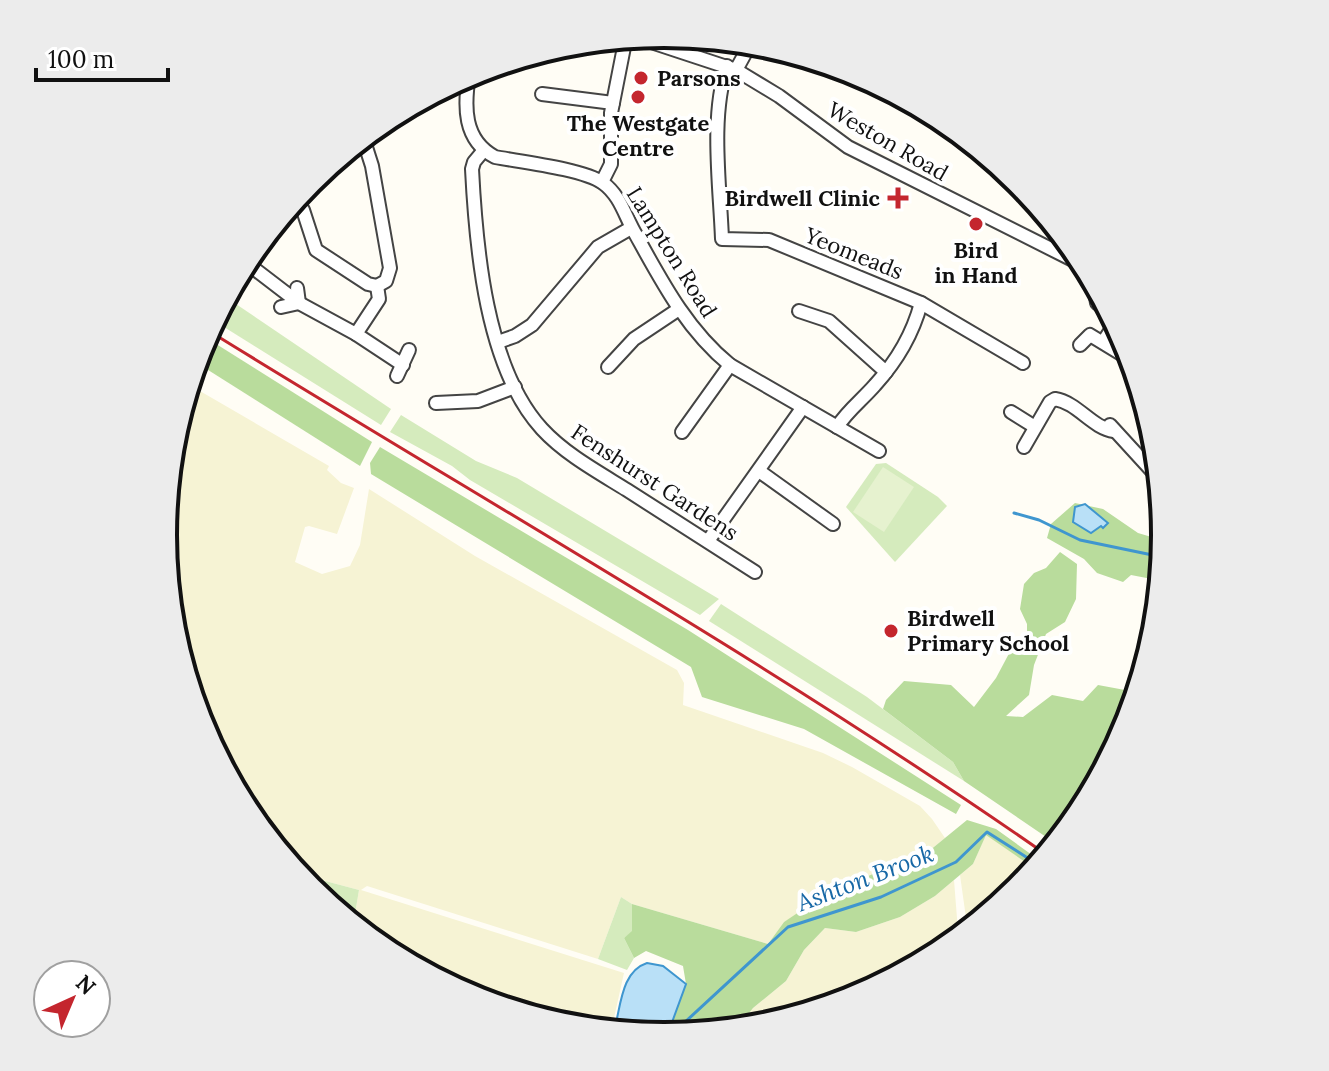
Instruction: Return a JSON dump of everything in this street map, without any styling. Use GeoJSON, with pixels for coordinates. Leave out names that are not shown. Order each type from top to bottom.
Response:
{"type":"FeatureCollection","features":[{"type":"Feature","properties":{"kind":"street","name":"Weston Road"},"geometry":{"type":"LineString","coordinates":[[671,48],[732,68],[779,96],[848,147],[1062,255]]}},
{"type":"Feature","properties":{"kind":"street"},"geometry":{"type":"LineString","coordinates":[[602,182],[611,164],[609,134],[623,50]]}},
{"type":"Feature","properties":{"kind":"street"},"geometry":{"type":"LineString","coordinates":[[732,68],[743,54]]}},
{"type":"Feature","properties":{"kind":"street","name":"Yeomeads"},"geometry":{"type":"LineString","coordinates":[[732,68],[720,93],[722,239],[769,240],[921,303],[1023,363]]}},
{"type":"Feature","properties":{"kind":"street"},"geometry":{"type":"LineString","coordinates":[[468,89],[467,119],[473,138],[484,150]]}},
{"type":"Feature","properties":{"kind":"street"},"geometry":{"type":"LineString","coordinates":[[542,94],[613,103]]}},
{"type":"Feature","properties":{"kind":"street"},"geometry":{"type":"LineString","coordinates":[[302,209],[316,250],[368,284],[377,286],[386,281],[390,268],[367,150]]}},
{"type":"Feature","properties":{"kind":"street","name":"Lampton Road"},"geometry":{"type":"LineString","coordinates":[[484,150],[495,157],[587,176],[602,182],[615,194],[631,228],[679,309],[710,349],[730,365],[879,451]]}},
{"type":"Feature","properties":{"kind":"street","name":"Fenshurst Gardens"},"geometry":{"type":"LineString","coordinates":[[484,150],[474,162],[473,188],[487,310],[515,387],[542,429],[562,447],[755,572]]}},
{"type":"Feature","properties":{"kind":"street"},"geometry":{"type":"LineString","coordinates":[[498,342],[532,325],[598,247],[631,228]]}},
{"type":"Feature","properties":{"kind":"street"},"geometry":{"type":"LineString","coordinates":[[256,271],[292,291],[299,303],[356,334],[400,370],[409,350]]}},
{"type":"Feature","properties":{"kind":"street"},"geometry":{"type":"LineString","coordinates":[[356,334],[379,299],[377,286]]}},
{"type":"Feature","properties":{"kind":"street"},"geometry":{"type":"LineString","coordinates":[[281,307],[299,303]]}},
{"type":"Feature","properties":{"kind":"street"},"geometry":{"type":"LineString","coordinates":[[837,427],[845,414],[886,372],[911,333],[921,303]]}},
{"type":"Feature","properties":{"kind":"street"},"geometry":{"type":"LineString","coordinates":[[608,367],[634,339],[679,309]]}},
{"type":"Feature","properties":{"kind":"street"},"geometry":{"type":"LineString","coordinates":[[799,311],[829,321],[886,372]]}},
{"type":"Feature","properties":{"kind":"street"},"geometry":{"type":"LineString","coordinates":[[1103,342],[1108,334]]}},
{"type":"Feature","properties":{"kind":"street"},"geometry":{"type":"LineString","coordinates":[[1080,345],[1090,335],[1115,350]]}},
{"type":"Feature","properties":{"kind":"street"},"geometry":{"type":"LineString","coordinates":[[682,432],[730,365]]}},
{"type":"Feature","properties":{"kind":"street"},"geometry":{"type":"LineString","coordinates":[[436,403],[478,401],[515,387]]}},
{"type":"Feature","properties":{"kind":"street"},"geometry":{"type":"LineString","coordinates":[[1024,447],[1055,399],[1102,418],[1147,466]]}},
{"type":"Feature","properties":{"kind":"street"},"geometry":{"type":"LineString","coordinates":[[708,541],[803,407]]}},
{"type":"Feature","properties":{"kind":"street"},"geometry":{"type":"LineString","coordinates":[[1011,412],[1035,427]]}},
{"type":"Feature","properties":{"kind":"street"},"geometry":{"type":"LineString","coordinates":[[759,471],[833,524]]}},
{"type":"Feature","properties":{"kind":"shaded area"},"geometry":{"type":"Polygon","coordinates":[[[199,391],[329,466],[327,470],[341,483],[354,488],[337,534],[305,527],[295,562],[322,574],[350,566],[360,545],[369,489],[475,556],[677,670],[684,683],[683,705],[823,753],[852,767],[920,806],[945,838],[907,869],[880,871],[784,922],[768,944],[632,904],[621,897],[598,959],[367,886],[361,890],[624,973],[614,1020],[538,1006],[449,973],[394,941],[355,912],[359,890],[319,879],[278,832],[227,751],[203,692],[186,631],[177,536],[181,472],[199,391]]]}},
{"type":"Feature","properties":{"kind":"shaded area"},"geometry":{"type":"Polygon","coordinates":[[[986,834],[1026,862],[966,918],[960,875],[973,864],[986,834]]]}},
{"type":"Feature","properties":{"kind":"shaded area"},"geometry":{"type":"Polygon","coordinates":[[[954,880],[957,925],[935,941],[851,986],[791,1006],[747,1016],[786,981],[804,950],[825,928],[856,932],[900,917],[935,896],[954,880]]]}},
{"type":"Feature","properties":{"kind":"green space"},"geometry":{"type":"Polygon","coordinates":[[[236,304],[391,409],[381,425],[224,327],[236,304]]]}},
{"type":"Feature","properties":{"kind":"green space"},"geometry":{"type":"Polygon","coordinates":[[[216,344],[372,442],[360,466],[207,369],[216,344]]]}},
{"type":"Feature","properties":{"kind":"green space"},"geometry":{"type":"Polygon","coordinates":[[[401,415],[476,461],[517,478],[719,599],[700,615],[390,432],[401,415]]]}},
{"type":"Feature","properties":{"kind":"green space"},"geometry":{"type":"Polygon","coordinates":[[[380,447],[688,630],[961,805],[956,814],[804,729],[702,697],[691,667],[371,474],[370,463],[380,447]]]}},
{"type":"Feature","properties":{"kind":"green space"},"geometry":{"type":"Polygon","coordinates":[[[886,463],[947,506],[895,562],[846,507],[876,464],[886,463]]]}},
{"type":"Feature","properties":{"kind":"green space"},"geometry":{"type":"Polygon","coordinates":[[[883,467],[914,487],[884,532],[853,512],[883,467]]]}},
{"type":"Feature","properties":{"kind":"green space"},"geometry":{"type":"Polygon","coordinates":[[[1075,503],[1103,509],[1138,533],[1152,537],[1150,579],[1131,575],[1123,582],[1097,573],[1084,559],[1047,538],[1051,524],[1075,503]]]}},
{"type":"Feature","properties":{"kind":"green space"},"geometry":{"type":"Polygon","coordinates":[[[1060,552],[1077,564],[1076,599],[1065,622],[1046,634],[1034,665],[1029,695],[1006,716],[1023,717],[1052,695],[1083,701],[1098,685],[1126,691],[1087,779],[1047,837],[964,781],[953,762],[883,709],[886,700],[904,681],[951,685],[974,707],[996,678],[1013,646],[1027,633],[1027,624],[1020,609],[1024,584],[1034,573],[1046,568],[1060,552]]]}},
{"type":"Feature","properties":{"kind":"green space"},"geometry":{"type":"Polygon","coordinates":[[[721,604],[867,697],[953,762],[964,781],[709,621],[721,604]]]}},
{"type":"Feature","properties":{"kind":"green space"},"geometry":{"type":"Polygon","coordinates":[[[967,820],[996,829],[1032,855],[1026,862],[986,835],[973,864],[935,896],[900,917],[856,932],[825,928],[804,950],[786,981],[747,1016],[672,1023],[686,984],[683,966],[646,951],[634,958],[624,938],[632,931],[632,904],[768,944],[784,922],[826,894],[880,871],[907,869],[967,820]]]}},
{"type":"Feature","properties":{"kind":"green space"},"geometry":{"type":"Polygon","coordinates":[[[319,879],[359,890],[355,912],[319,879]]]}},
{"type":"Feature","properties":{"kind":"green space"},"geometry":{"type":"Polygon","coordinates":[[[621,897],[632,904],[632,932],[624,938],[634,958],[627,970],[598,959],[621,897]]]}},
{"type":"Feature","properties":{"kind":"water"},"geometry":{"type":"Polygon","coordinates":[[[1085,504],[1108,523],[1103,528],[1101,526],[1091,533],[1073,522],[1075,507],[1085,504]]]}},
{"type":"Feature","properties":{"kind":"water"},"geometry":{"type":"Polygon","coordinates":[[[647,963],[663,966],[686,984],[672,1023],[616,1020],[627,981],[647,963]]]}},
{"type":"Feature","properties":{"kind":"waterway"},"geometry":{"type":"LineString","coordinates":[[1014,513],[1039,520],[1080,540],[1151,555]]}},
{"type":"Feature","properties":{"kind":"waterway","name":"Ashton Brook"},"geometry":{"type":"LineString","coordinates":[[685,1022],[788,927],[881,897],[956,862],[987,832],[1029,859]]}},
{"type":"Feature","properties":{"kind":"railway"},"geometry":{"type":"LineString","coordinates":[[219,337],[735,651],[839,716],[1038,849]]}},
{"type":"Feature","properties":{"kind":"place","name":"Parsons"},"geometry":{"type":"Point","coordinates":[641,78]}},
{"type":"Feature","properties":{"kind":"place","name":"The Westgate Centre"},"geometry":{"type":"Point","coordinates":[638,97]}},
{"type":"Feature","properties":{"kind":"place","name":"Birdwell Clinic"},"geometry":{"type":"Point","coordinates":[898,198]}},
{"type":"Feature","properties":{"kind":"place","name":"Bird in Hand"},"geometry":{"type":"Point","coordinates":[976,224]}},
{"type":"Feature","properties":{"kind":"place","name":"Birdwell Primary School"},"geometry":{"type":"Point","coordinates":[891,631]}}]}
